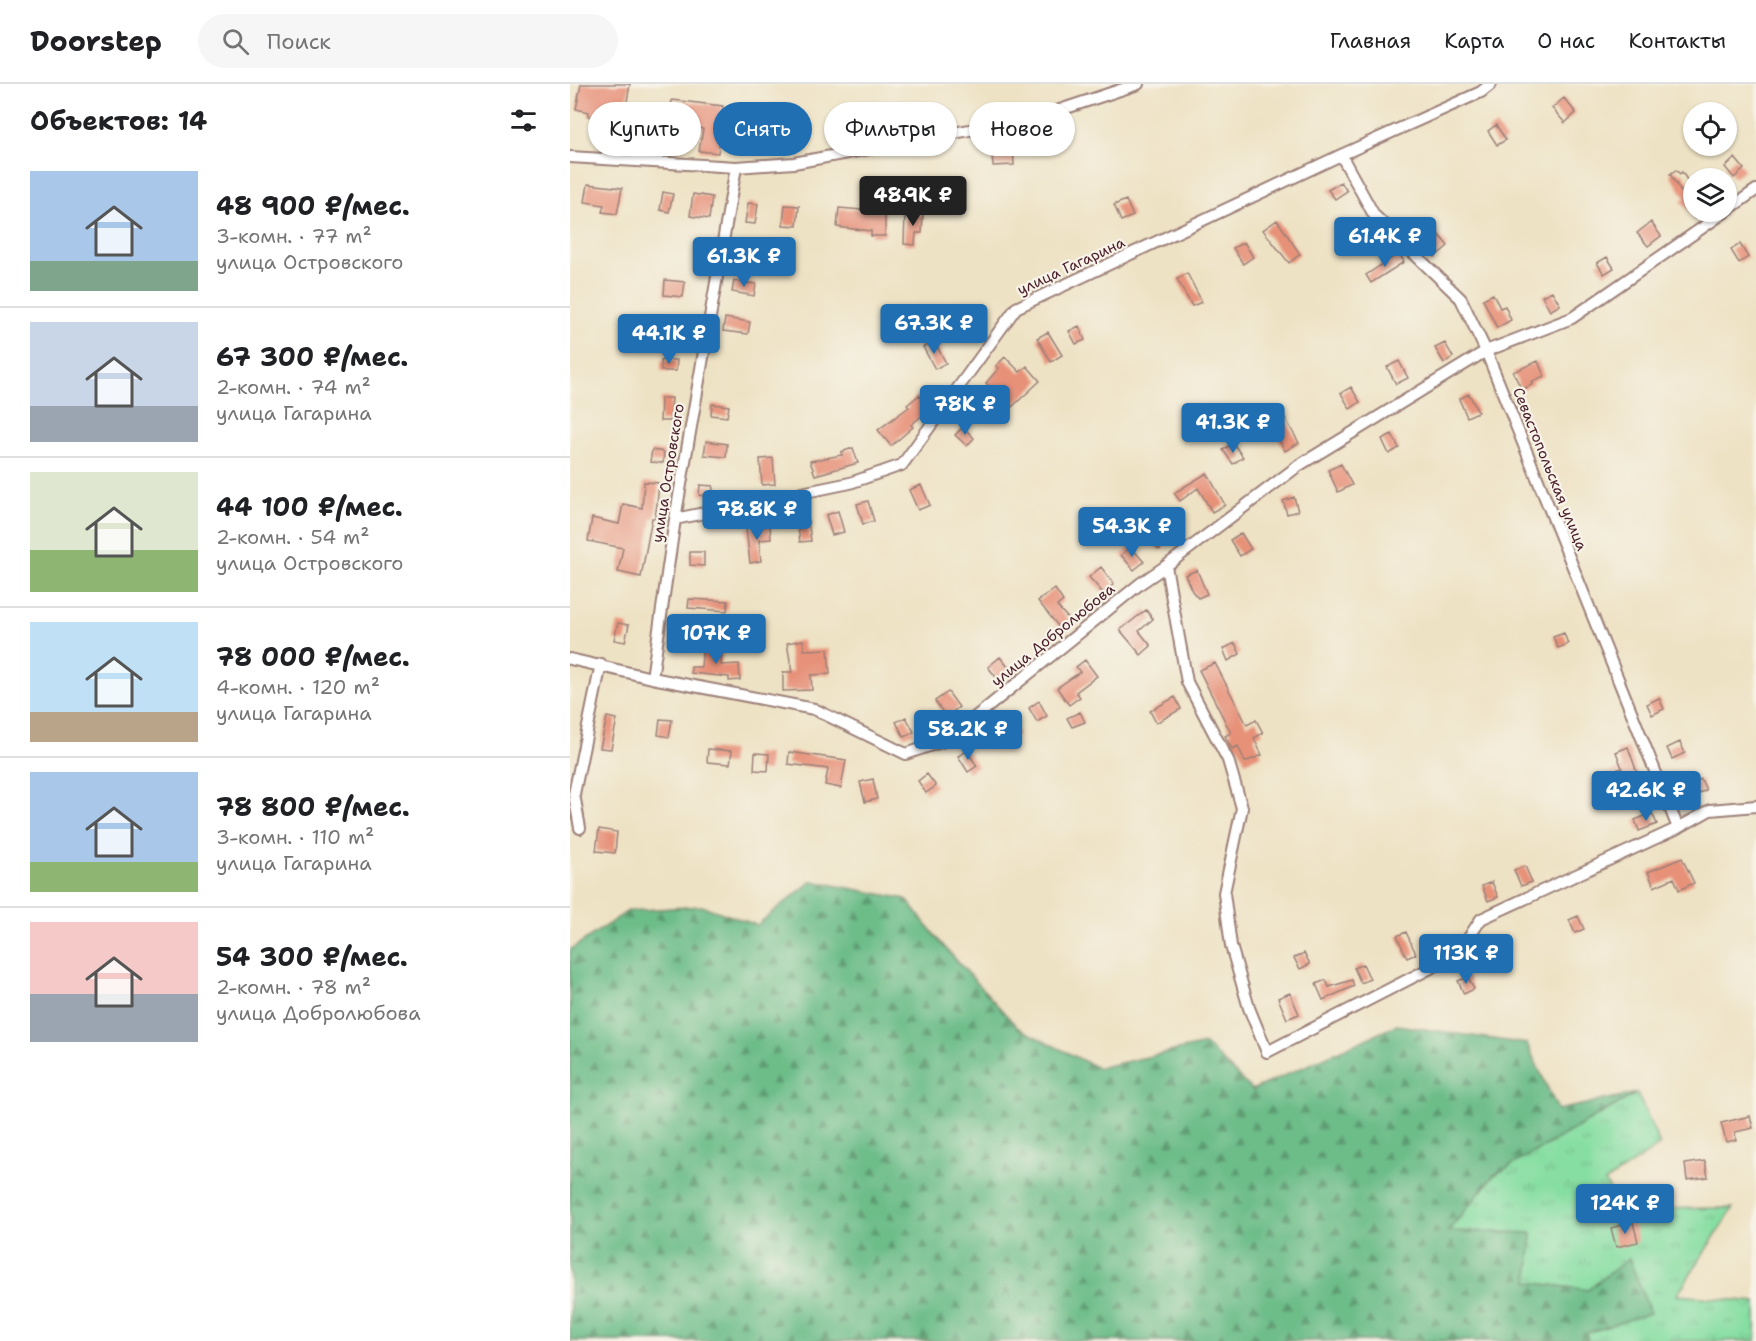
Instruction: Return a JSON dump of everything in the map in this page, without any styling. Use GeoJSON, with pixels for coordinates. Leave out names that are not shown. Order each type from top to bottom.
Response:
{"type":"FeatureCollection","features":[{"type":"Feature","properties":{"kind":"street"},"geometry":{"type":"LineString","coordinates":[[570,157],[736,167],[794,163],[1039,117],[1138,84]]}},
{"type":"Feature","properties":{"kind":"street","name":"улица Гагарина"},"geometry":{"type":"LineString","coordinates":[[675,519],[850,483],[902,465],[1016,308],[1341,155],[1481,92],[1491,84]]}},
{"type":"Feature","properties":{"kind":"street","name":"Севастопольская улица"},"geometry":{"type":"LineString","coordinates":[[1341,155],[1374,215],[1461,299],[1486,351],[1678,828]]}},
{"type":"Feature","properties":{"kind":"street","name":"улица Островского"},"geometry":{"type":"LineString","coordinates":[[652,678],[675,519],[736,167]]}},
{"type":"Feature","properties":{"kind":"street","name":"улица Добролюбова"},"geometry":{"type":"LineString","coordinates":[[1737,203],[1756,190]]}},
{"type":"Feature","properties":{"kind":"street","name":"улица Добролюбова"},"geometry":{"type":"LineString","coordinates":[[570,658],[652,678],[814,709],[906,754],[947,740],[1141,583],[1298,466],[1486,351],[1572,318],[1710,222]]}},
{"type":"Feature","properties":{"kind":"street"},"geometry":{"type":"LineString","coordinates":[[1166,566],[1187,682],[1228,760],[1242,808],[1224,893],[1230,945],[1249,1008],[1267,1052],[1458,954],[1481,919],[1678,828],[1710,810],[1756,806]]}},
{"type":"Feature","properties":{"kind":"street"},"geometry":{"type":"LineString","coordinates":[[580,828],[574,794],[602,664]]}},
{"type":"Feature","properties":{"kind":"green space"},"geometry":{"type":"Polygon","coordinates":[[[812,881],[906,899],[940,942],[1018,1028],[1098,1068],[1205,1044],[1252,1090],[1397,1025],[1527,1044],[1558,1110],[1637,1093],[1494,1175],[1448,1231],[1532,1233],[1528,1282],[1588,1290],[1629,1258],[1650,1313],[1587,1333],[1587,1341],[570,1341],[570,950],[628,911],[702,906],[757,925],[812,881]]]}},
{"type":"Feature","properties":{"kind":"green space"},"geometry":{"type":"Polygon","coordinates":[[[1637,1093],[1660,1145],[1605,1182],[1622,1209],[1733,1208],[1677,1295],[1756,1302],[1756,1341],[1587,1341],[1586,1333],[1629,1259],[1588,1290],[1528,1282],[1532,1233],[1447,1232],[1494,1175],[1637,1093]]]}},
{"type":"Feature","properties":{"kind":"building"},"geometry":{"type":"Polygon","coordinates":[[[581,84],[630,84],[627,102],[588,102],[588,112],[576,109],[581,84]]]}},
{"type":"Feature","properties":{"kind":"building"},"geometry":{"type":"Polygon","coordinates":[[[1564,98],[1576,113],[1565,123],[1552,108],[1564,98]]]}},
{"type":"Feature","properties":{"kind":"building"},"geometry":{"type":"Polygon","coordinates":[[[701,103],[713,105],[713,152],[701,151],[703,129],[701,129],[701,103]]]}},
{"type":"Feature","properties":{"kind":"building"},"geometry":{"type":"Polygon","coordinates":[[[1496,125],[1506,140],[1497,145],[1488,131],[1496,125]]]}},
{"type":"Feature","properties":{"kind":"building"},"geometry":{"type":"Polygon","coordinates":[[[992,156],[1014,156],[1014,165],[993,166],[992,156]]]}},
{"type":"Feature","properties":{"kind":"building"},"geometry":{"type":"Polygon","coordinates":[[[1735,158],[1744,169],[1737,175],[1737,168],[1725,167],[1735,158]]]}},
{"type":"Feature","properties":{"kind":"building"},"geometry":{"type":"Polygon","coordinates":[[[1676,170],[1683,174],[1683,195],[1670,174],[1676,170]]]}},
{"type":"Feature","properties":{"kind":"building"},"geometry":{"type":"Polygon","coordinates":[[[1341,182],[1347,191],[1335,199],[1328,190],[1341,182]]]}},
{"type":"Feature","properties":{"kind":"building"},"geometry":{"type":"Polygon","coordinates":[[[588,184],[622,188],[617,214],[602,212],[604,205],[585,202],[588,184]]]}},
{"type":"Feature","properties":{"kind":"building"},"geometry":{"type":"Polygon","coordinates":[[[663,192],[673,194],[669,212],[660,210],[663,192]]]}},
{"type":"Feature","properties":{"kind":"building"},"geometry":{"type":"Polygon","coordinates":[[[693,194],[712,197],[709,219],[690,216],[693,194]]]}},
{"type":"Feature","properties":{"kind":"building"},"geometry":{"type":"Polygon","coordinates":[[[1126,200],[1133,216],[1121,221],[1114,205],[1126,200]]]}},
{"type":"Feature","properties":{"kind":"building"},"geometry":{"type":"Polygon","coordinates":[[[748,203],[758,204],[755,224],[745,223],[748,203]]]}},
{"type":"Feature","properties":{"kind":"building"},"geometry":{"type":"Polygon","coordinates":[[[785,205],[799,206],[797,226],[783,225],[785,205]]]}},
{"type":"Feature","properties":{"kind":"building"},"geometry":{"type":"Polygon","coordinates":[[[839,208],[885,212],[885,236],[871,236],[871,231],[837,227],[839,208]]]}},
{"type":"Feature","properties":{"kind":"building"},"geometry":{"type":"Polygon","coordinates":[[[905,213],[923,214],[922,233],[916,233],[915,245],[904,244],[905,213]]]}},
{"type":"Feature","properties":{"kind":"building"},"geometry":{"type":"Polygon","coordinates":[[[1277,220],[1300,254],[1289,263],[1263,230],[1277,220]]]}},
{"type":"Feature","properties":{"kind":"building"},"geometry":{"type":"Polygon","coordinates":[[[1651,222],[1661,236],[1648,246],[1637,233],[1651,222]]]}},
{"type":"Feature","properties":{"kind":"building"},"geometry":{"type":"Polygon","coordinates":[[[1433,228],[1448,246],[1435,257],[1420,239],[1433,228]]]}},
{"type":"Feature","properties":{"kind":"building"},"geometry":{"type":"Polygon","coordinates":[[[1380,237],[1386,246],[1374,255],[1368,246],[1380,237]]]}},
{"type":"Feature","properties":{"kind":"building"},"geometry":{"type":"Polygon","coordinates":[[[1244,242],[1253,257],[1243,264],[1233,248],[1244,242]]]}},
{"type":"Feature","properties":{"kind":"building"},"geometry":{"type":"Polygon","coordinates":[[[1740,244],[1748,257],[1739,263],[1731,250],[1740,244]]]}},
{"type":"Feature","properties":{"kind":"building"},"geometry":{"type":"Polygon","coordinates":[[[1399,253],[1404,262],[1371,283],[1366,275],[1399,253]]]}},
{"type":"Feature","properties":{"kind":"building"},"geometry":{"type":"Polygon","coordinates":[[[1607,257],[1614,268],[1604,274],[1597,263],[1607,257]]]}},
{"type":"Feature","properties":{"kind":"building"},"geometry":{"type":"Polygon","coordinates":[[[1187,273],[1202,302],[1192,306],[1177,279],[1187,273]]]}},
{"type":"Feature","properties":{"kind":"building"},"geometry":{"type":"Polygon","coordinates":[[[665,280],[685,282],[683,297],[664,295],[665,280]]]}},
{"type":"Feature","properties":{"kind":"building"},"geometry":{"type":"Polygon","coordinates":[[[734,281],[756,284],[754,296],[732,292],[734,281]]]}},
{"type":"Feature","properties":{"kind":"building"},"geometry":{"type":"Polygon","coordinates":[[[1552,291],[1560,305],[1550,311],[1542,296],[1552,291]]]}},
{"type":"Feature","properties":{"kind":"building"},"geometry":{"type":"Polygon","coordinates":[[[1493,294],[1500,308],[1505,306],[1511,320],[1497,328],[1483,299],[1493,294]]]}},
{"type":"Feature","properties":{"kind":"building"},"geometry":{"type":"Polygon","coordinates":[[[725,318],[750,322],[748,334],[723,331],[725,318]]]}},
{"type":"Feature","properties":{"kind":"building"},"geometry":{"type":"Polygon","coordinates":[[[1079,326],[1085,340],[1076,344],[1069,331],[1079,326]]]}},
{"type":"Feature","properties":{"kind":"building"},"geometry":{"type":"Polygon","coordinates":[[[1048,332],[1062,355],[1051,362],[1037,338],[1048,332]]]}},
{"type":"Feature","properties":{"kind":"building"},"geometry":{"type":"Polygon","coordinates":[[[934,341],[946,363],[935,369],[923,347],[934,341]]]}},
{"type":"Feature","properties":{"kind":"building"},"geometry":{"type":"Polygon","coordinates":[[[1445,343],[1453,357],[1444,363],[1435,348],[1445,343]]]}},
{"type":"Feature","properties":{"kind":"building"},"geometry":{"type":"Polygon","coordinates":[[[1005,357],[1020,372],[1027,366],[1040,381],[1012,407],[1009,403],[992,418],[981,406],[996,392],[986,383],[999,368],[996,366],[1005,357]]]}},
{"type":"Feature","properties":{"kind":"building"},"geometry":{"type":"Polygon","coordinates":[[[661,360],[677,360],[676,371],[661,371],[661,360]]]}},
{"type":"Feature","properties":{"kind":"building"},"geometry":{"type":"Polygon","coordinates":[[[1399,361],[1408,378],[1396,384],[1387,367],[1399,361]]]}},
{"type":"Feature","properties":{"kind":"building"},"geometry":{"type":"Polygon","coordinates":[[[1538,361],[1544,376],[1531,382],[1533,384],[1522,390],[1513,372],[1538,361]]]}},
{"type":"Feature","properties":{"kind":"building"},"geometry":{"type":"Polygon","coordinates":[[[1351,387],[1360,402],[1350,409],[1341,393],[1351,387]]]}},
{"type":"Feature","properties":{"kind":"building"},"geometry":{"type":"Polygon","coordinates":[[[1469,394],[1478,412],[1467,417],[1459,399],[1469,394]]]}},
{"type":"Feature","properties":{"kind":"building"},"geometry":{"type":"Polygon","coordinates":[[[919,395],[930,409],[891,446],[878,430],[909,407],[907,405],[919,395]]]}},
{"type":"Feature","properties":{"kind":"building"},"geometry":{"type":"Polygon","coordinates":[[[661,398],[672,398],[670,421],[660,421],[661,398]]]}},
{"type":"Feature","properties":{"kind":"building"},"geometry":{"type":"Polygon","coordinates":[[[712,404],[729,406],[727,417],[711,415],[712,404]]]}},
{"type":"Feature","properties":{"kind":"building"},"geometry":{"type":"Polygon","coordinates":[[[1284,416],[1299,443],[1285,451],[1270,424],[1284,416]]]}},
{"type":"Feature","properties":{"kind":"building"},"geometry":{"type":"Polygon","coordinates":[[[963,427],[974,438],[967,446],[955,435],[963,427]]]}},
{"type":"Feature","properties":{"kind":"building"},"geometry":{"type":"Polygon","coordinates":[[[1392,434],[1399,448],[1389,454],[1382,439],[1392,434]]]}},
{"type":"Feature","properties":{"kind":"building"},"geometry":{"type":"Polygon","coordinates":[[[706,441],[727,444],[726,457],[704,455],[706,441]]]}},
{"type":"Feature","properties":{"kind":"building"},"geometry":{"type":"Polygon","coordinates":[[[1233,443],[1243,457],[1233,464],[1223,450],[1233,443]]]}},
{"type":"Feature","properties":{"kind":"building"},"geometry":{"type":"Polygon","coordinates":[[[853,448],[858,463],[815,475],[810,461],[842,455],[841,452],[853,448]]]}},
{"type":"Feature","properties":{"kind":"building"},"geometry":{"type":"Polygon","coordinates":[[[652,450],[664,452],[663,463],[650,462],[652,450]]]}},
{"type":"Feature","properties":{"kind":"building"},"geometry":{"type":"Polygon","coordinates":[[[773,458],[775,484],[762,485],[760,459],[773,458]]]}},
{"type":"Feature","properties":{"kind":"building"},"geometry":{"type":"Polygon","coordinates":[[[1341,464],[1352,485],[1338,492],[1328,470],[1341,464]]]}},
{"type":"Feature","properties":{"kind":"building"},"geometry":{"type":"Polygon","coordinates":[[[1207,473],[1225,505],[1212,512],[1198,488],[1180,501],[1174,493],[1207,473]]]}},
{"type":"Feature","properties":{"kind":"building"},"geometry":{"type":"Polygon","coordinates":[[[644,482],[659,483],[655,518],[652,518],[641,577],[618,572],[623,548],[588,541],[592,518],[619,524],[623,504],[642,508],[644,482]]]}},
{"type":"Feature","properties":{"kind":"building"},"geometry":{"type":"Polygon","coordinates":[[[700,485],[713,486],[712,497],[699,495],[700,485]]]}},
{"type":"Feature","properties":{"kind":"building"},"geometry":{"type":"Polygon","coordinates":[[[921,485],[930,505],[918,510],[909,490],[921,485]]]}},
{"type":"Feature","properties":{"kind":"building"},"geometry":{"type":"Polygon","coordinates":[[[1294,497],[1298,511],[1287,514],[1283,501],[1294,497]]]}},
{"type":"Feature","properties":{"kind":"building"},"geometry":{"type":"Polygon","coordinates":[[[868,501],[874,521],[863,524],[857,504],[868,501]]]}},
{"type":"Feature","properties":{"kind":"building"},"geometry":{"type":"Polygon","coordinates":[[[838,511],[844,532],[832,535],[826,515],[838,511]]]}},
{"type":"Feature","properties":{"kind":"building"},"geometry":{"type":"Polygon","coordinates":[[[808,519],[811,541],[800,542],[797,521],[808,519]]]}},
{"type":"Feature","properties":{"kind":"building"},"geometry":{"type":"Polygon","coordinates":[[[770,526],[771,539],[759,540],[761,561],[750,563],[746,528],[770,526]]]}},
{"type":"Feature","properties":{"kind":"building"},"geometry":{"type":"Polygon","coordinates":[[[1158,530],[1168,543],[1159,550],[1149,538],[1158,530]]]}},
{"type":"Feature","properties":{"kind":"building"},"geometry":{"type":"Polygon","coordinates":[[[1241,533],[1251,549],[1240,556],[1230,540],[1241,533]]]}},
{"type":"Feature","properties":{"kind":"building"},"geometry":{"type":"Polygon","coordinates":[[[1131,547],[1144,562],[1134,570],[1121,555],[1131,547]]]}},
{"type":"Feature","properties":{"kind":"building"},"geometry":{"type":"Polygon","coordinates":[[[690,552],[704,552],[704,566],[690,565],[690,552]]]}},
{"type":"Feature","properties":{"kind":"building"},"geometry":{"type":"Polygon","coordinates":[[[1101,567],[1114,584],[1103,593],[1089,577],[1101,567]]]}},
{"type":"Feature","properties":{"kind":"building"},"geometry":{"type":"Polygon","coordinates":[[[1197,570],[1207,594],[1198,598],[1185,575],[1197,570]]]}},
{"type":"Feature","properties":{"kind":"building"},"geometry":{"type":"Polygon","coordinates":[[[1055,589],[1063,601],[1057,606],[1072,623],[1062,631],[1038,601],[1055,589]]]}},
{"type":"Feature","properties":{"kind":"building"},"geometry":{"type":"Polygon","coordinates":[[[689,599],[728,601],[727,611],[688,608],[689,599]]]}},
{"type":"Feature","properties":{"kind":"building"},"geometry":{"type":"Polygon","coordinates":[[[1146,610],[1153,619],[1139,631],[1151,646],[1141,655],[1120,630],[1146,610]]]}},
{"type":"Feature","properties":{"kind":"building"},"geometry":{"type":"Polygon","coordinates":[[[618,623],[629,625],[625,642],[614,640],[618,623]]]}},
{"type":"Feature","properties":{"kind":"building"},"geometry":{"type":"Polygon","coordinates":[[[1564,633],[1568,644],[1558,648],[1553,637],[1564,633]]]}},
{"type":"Feature","properties":{"kind":"building"},"geometry":{"type":"Polygon","coordinates":[[[803,640],[804,650],[828,649],[830,674],[811,675],[812,690],[783,691],[783,672],[792,672],[787,643],[803,640]]]}},
{"type":"Feature","properties":{"kind":"building"},"geometry":{"type":"Polygon","coordinates":[[[1235,643],[1240,654],[1228,661],[1223,649],[1235,643]]]}},
{"type":"Feature","properties":{"kind":"building"},"geometry":{"type":"Polygon","coordinates":[[[703,646],[722,647],[721,665],[739,664],[740,680],[729,681],[729,677],[691,673],[691,667],[701,667],[703,646]]]}},
{"type":"Feature","properties":{"kind":"building"},"geometry":{"type":"Polygon","coordinates":[[[1000,657],[1012,672],[1000,682],[988,667],[1000,657]]]}},
{"type":"Feature","properties":{"kind":"building"},"geometry":{"type":"Polygon","coordinates":[[[1085,660],[1097,676],[1076,692],[1080,697],[1069,705],[1057,688],[1080,672],[1076,667],[1085,660]]]}},
{"type":"Feature","properties":{"kind":"building"},"geometry":{"type":"Polygon","coordinates":[[[1215,663],[1247,725],[1256,720],[1263,733],[1254,738],[1262,755],[1245,762],[1238,746],[1232,749],[1225,736],[1231,733],[1199,670],[1215,663]]]}},
{"type":"Feature","properties":{"kind":"building"},"geometry":{"type":"Polygon","coordinates":[[[948,692],[959,707],[946,717],[935,701],[948,692]]]}},
{"type":"Feature","properties":{"kind":"building"},"geometry":{"type":"Polygon","coordinates":[[[1175,697],[1181,709],[1156,723],[1150,711],[1175,697]]]}},
{"type":"Feature","properties":{"kind":"building"},"geometry":{"type":"Polygon","coordinates":[[[1659,698],[1664,709],[1652,715],[1647,704],[1659,698]]]}},
{"type":"Feature","properties":{"kind":"building"},"geometry":{"type":"Polygon","coordinates":[[[1039,701],[1047,716],[1037,722],[1029,708],[1039,701]]]}},
{"type":"Feature","properties":{"kind":"building"},"geometry":{"type":"Polygon","coordinates":[[[1080,712],[1085,722],[1072,727],[1067,718],[1080,712]]]}},
{"type":"Feature","properties":{"kind":"building"},"geometry":{"type":"Polygon","coordinates":[[[607,717],[617,719],[611,749],[600,748],[607,717]]]}},
{"type":"Feature","properties":{"kind":"building"},"geometry":{"type":"Polygon","coordinates":[[[906,717],[914,732],[904,737],[896,722],[906,717]]]}},
{"type":"Feature","properties":{"kind":"building"},"geometry":{"type":"Polygon","coordinates":[[[660,719],[672,720],[669,737],[658,735],[660,719]]]}},
{"type":"Feature","properties":{"kind":"building"},"geometry":{"type":"Polygon","coordinates":[[[1009,720],[1018,734],[1009,740],[1000,726],[1009,720]]]}},
{"type":"Feature","properties":{"kind":"building"},"geometry":{"type":"Polygon","coordinates":[[[1680,742],[1685,753],[1672,759],[1667,748],[1680,742]]]}},
{"type":"Feature","properties":{"kind":"building"},"geometry":{"type":"Polygon","coordinates":[[[1628,747],[1640,781],[1608,789],[1604,774],[1622,768],[1616,752],[1628,747]]]}},
{"type":"Feature","properties":{"kind":"building"},"geometry":{"type":"Polygon","coordinates":[[[708,749],[732,751],[730,764],[707,762],[708,749]]]}},
{"type":"Feature","properties":{"kind":"building"},"geometry":{"type":"Polygon","coordinates":[[[967,751],[977,766],[968,772],[958,756],[967,751]]]}},
{"type":"Feature","properties":{"kind":"building"},"geometry":{"type":"Polygon","coordinates":[[[789,752],[846,760],[841,788],[825,785],[828,769],[788,764],[789,752]]]}},
{"type":"Feature","properties":{"kind":"building"},"geometry":{"type":"Polygon","coordinates":[[[755,753],[769,754],[768,771],[754,770],[755,753]]]}},
{"type":"Feature","properties":{"kind":"building"},"geometry":{"type":"Polygon","coordinates":[[[927,774],[936,786],[926,793],[918,781],[927,774]]]}},
{"type":"Feature","properties":{"kind":"building"},"geometry":{"type":"Polygon","coordinates":[[[873,779],[877,799],[865,802],[860,782],[873,779]]]}},
{"type":"Feature","properties":{"kind":"building"},"geometry":{"type":"Polygon","coordinates":[[[1701,779],[1706,790],[1686,799],[1681,788],[1701,779]]]}},
{"type":"Feature","properties":{"kind":"building"},"geometry":{"type":"Polygon","coordinates":[[[1652,813],[1657,824],[1639,831],[1635,820],[1652,813]]]}},
{"type":"Feature","properties":{"kind":"building"},"geometry":{"type":"Polygon","coordinates":[[[599,829],[617,832],[615,853],[596,851],[599,829]]]}},
{"type":"Feature","properties":{"kind":"building"},"geometry":{"type":"Polygon","coordinates":[[[1682,858],[1694,883],[1679,890],[1674,878],[1654,887],[1648,872],[1682,858]]]}},
{"type":"Feature","properties":{"kind":"building"},"geometry":{"type":"Polygon","coordinates":[[[1525,866],[1532,882],[1521,886],[1514,870],[1525,866]]]}},
{"type":"Feature","properties":{"kind":"building"},"geometry":{"type":"Polygon","coordinates":[[[1492,882],[1498,897],[1488,901],[1482,886],[1492,882]]]}},
{"type":"Feature","properties":{"kind":"building"},"geometry":{"type":"Polygon","coordinates":[[[1578,916],[1584,929],[1575,933],[1569,920],[1578,916]]]}},
{"type":"Feature","properties":{"kind":"building"},"geometry":{"type":"Polygon","coordinates":[[[1406,932],[1416,954],[1407,958],[1397,936],[1406,932]]]}},
{"type":"Feature","properties":{"kind":"building"},"geometry":{"type":"Polygon","coordinates":[[[1304,953],[1310,964],[1300,969],[1294,958],[1304,953]]]}},
{"type":"Feature","properties":{"kind":"building"},"geometry":{"type":"Polygon","coordinates":[[[1363,964],[1370,979],[1361,983],[1354,968],[1363,964]]]}},
{"type":"Feature","properties":{"kind":"building"},"geometry":{"type":"Polygon","coordinates":[[[1468,977],[1474,989],[1464,994],[1458,981],[1468,977]]]}},
{"type":"Feature","properties":{"kind":"building"},"geometry":{"type":"Polygon","coordinates":[[[1326,980],[1329,987],[1352,980],[1354,986],[1323,1000],[1316,984],[1326,980]]]}},
{"type":"Feature","properties":{"kind":"building"},"geometry":{"type":"Polygon","coordinates":[[[1290,993],[1299,1014],[1287,1019],[1278,998],[1290,993]]]}},
{"type":"Feature","properties":{"kind":"building"},"geometry":{"type":"Polygon","coordinates":[[[1750,1116],[1753,1128],[1735,1132],[1736,1140],[1726,1142],[1721,1123],[1750,1116]]]}},
{"type":"Feature","properties":{"kind":"building"},"geometry":{"type":"Polygon","coordinates":[[[1705,1161],[1708,1177],[1687,1180],[1685,1164],[1705,1161]]]}},
{"type":"Feature","properties":{"kind":"building"},"geometry":{"type":"Polygon","coordinates":[[[1633,1222],[1638,1242],[1616,1247],[1611,1228],[1633,1222]]]}}]}
